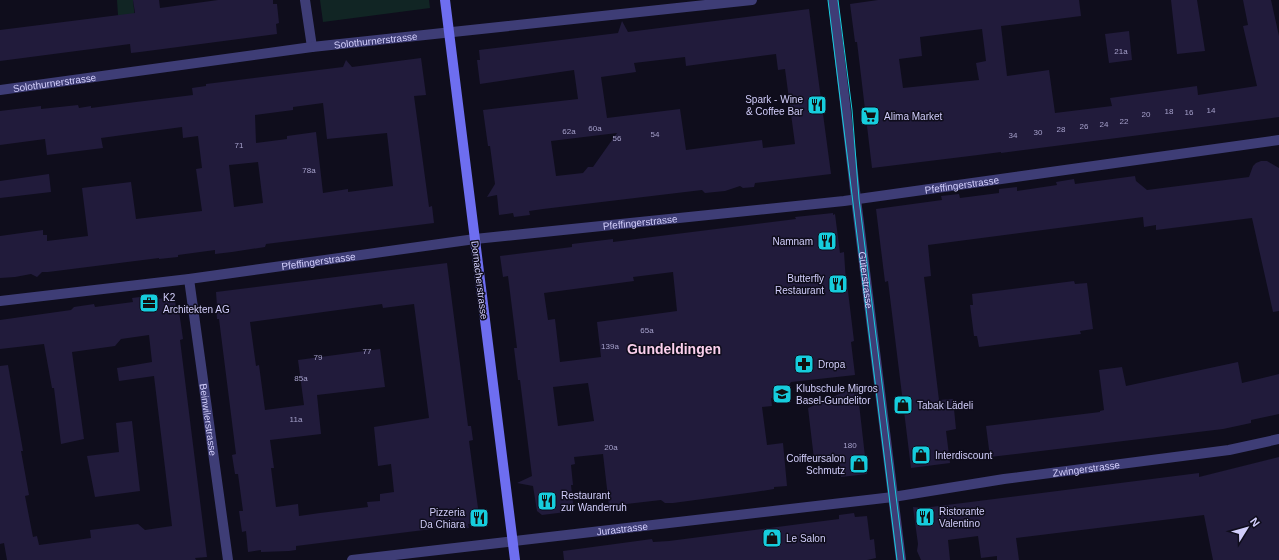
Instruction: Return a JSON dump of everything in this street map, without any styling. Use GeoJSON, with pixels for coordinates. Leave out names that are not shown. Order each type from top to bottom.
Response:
{"type":"FeatureCollection","features":[{"type":"Feature","properties":{"kind":"main road","name":"Dornacherstrasse"},"geometry":{"type":"LineString","coordinates":[[445,0],[515,560]]}},
{"type":"Feature","properties":{"kind":"street"},"geometry":{"type":"LineString","coordinates":[[305,0],[312,47]]}},
{"type":"Feature","properties":{"kind":"street","name":"Solothurnerstrasse"},"geometry":{"type":"LineString","coordinates":[[0,90],[312,47],[752,0]]}},
{"type":"Feature","properties":{"kind":"street","name":"Güterstrasse"},"geometry":{"type":"LineString","coordinates":[[833,0],[900,560]]}},
{"type":"Feature","properties":{"kind":"street","name":"Pfeffingerstrasse"},"geometry":{"type":"LineString","coordinates":[[0,301],[189,279],[475,239],[856,200],[1279,140]]}},
{"type":"Feature","properties":{"kind":"street","name":"Beinwilerstrasse"},"geometry":{"type":"LineString","coordinates":[[189,279],[228,560]]}},
{"type":"Feature","properties":{"kind":"street","name":"Zwingerstrasse"},"geometry":{"type":"LineString","coordinates":[[893,497],[1004,479],[1229,450],[1279,439]]}},
{"type":"Feature","properties":{"kind":"street","name":"Jurastrasse"},"geometry":{"type":"LineString","coordinates":[[352,560],[893,497]]}},
{"type":"Feature","properties":{"kind":"green space"},"geometry":{"type":"Polygon","coordinates":[[[117,0],[133,0],[135,19],[118,15],[117,0]]]}},
{"type":"Feature","properties":{"kind":"green space"},"geometry":{"type":"Polygon","coordinates":[[[320,0],[429,0],[430,8],[323,22],[320,0]]]}},
{"type":"Feature","properties":{"kind":"building"},"geometry":{"type":"Polygon","coordinates":[[[133,0],[159,0],[160,8],[218,0],[273,0],[273,4],[277,4],[279,23],[276,24],[277,34],[131,53],[130,44],[0,61],[0,30],[135,13],[133,0]]]}},
{"type":"Feature","properties":{"kind":"building"},"geometry":{"type":"Polygon","coordinates":[[[878,0],[1079,0],[1081,16],[1001,26],[1007,76],[1049,70],[1055,113],[1112,106],[1110,98],[1197,86],[1198,95],[1257,86],[1243,26],[1248,25],[1243,0],[1271,0],[1279,36],[1279,117],[872,168],[857,42],[855,42],[850,4],[878,0]],[[982,29],[920,37],[922,56],[899,59],[903,88],[979,80],[976,63],[986,61],[982,29]]]}},
{"type":"Feature","properties":{"kind":"building"},"geometry":{"type":"Polygon","coordinates":[[[1171,0],[1197,0],[1205,51],[1177,54],[1171,0]]]}},
{"type":"Feature","properties":{"kind":"building"},"geometry":{"type":"Polygon","coordinates":[[[809,9],[831,174],[755,183],[754,187],[743,188],[740,186],[725,191],[705,193],[702,190],[543,209],[529,211],[530,215],[514,217],[513,213],[499,215],[497,195],[487,197],[495,184],[483,110],[578,99],[574,70],[480,84],[477,60],[480,60],[479,50],[618,33],[622,21],[628,32],[809,9]],[[776,54],[686,66],[685,57],[634,63],[636,72],[601,77],[607,118],[680,109],[686,150],[762,140],[763,148],[795,144],[785,69],[778,70],[776,54]],[[617,133],[551,141],[556,176],[583,173],[588,167],[593,167],[617,133]]]}},
{"type":"Feature","properties":{"kind":"building"},"geometry":{"type":"Polygon","coordinates":[[[1129,31],[1132,60],[1109,63],[1105,34],[1129,31]]]}},
{"type":"Feature","properties":{"kind":"building"},"geometry":{"type":"Polygon","coordinates":[[[421,58],[426,95],[414,96],[429,207],[432,206],[434,223],[266,244],[265,247],[232,252],[215,254],[215,250],[178,255],[178,257],[42,272],[37,277],[31,274],[0,278],[0,236],[43,230],[43,235],[47,235],[47,241],[88,236],[82,188],[131,182],[136,219],[202,211],[196,169],[202,168],[198,136],[183,138],[182,127],[101,138],[103,148],[47,155],[45,139],[0,145],[0,111],[41,106],[41,109],[78,105],[79,108],[91,106],[91,108],[193,95],[192,88],[206,86],[206,84],[343,67],[346,60],[352,67],[421,58]],[[323,103],[293,107],[293,110],[255,115],[256,143],[287,139],[287,136],[316,132],[323,193],[348,189],[348,192],[393,186],[387,133],[327,139],[323,103]],[[258,162],[229,165],[234,207],[263,203],[258,162]]]}},
{"type":"Feature","properties":{"kind":"building"},"geometry":{"type":"Polygon","coordinates":[[[1261,161],[1267,161],[1279,168],[1279,311],[1273,312],[1252,218],[1156,230],[1156,225],[1144,227],[1143,217],[928,245],[931,276],[924,277],[939,400],[953,399],[956,429],[946,431],[950,463],[911,468],[888,281],[885,282],[876,209],[942,200],[941,196],[959,194],[960,198],[999,193],[999,189],[1017,187],[1017,191],[1057,185],[1056,182],[1074,179],[1075,184],[1135,176],[1136,181],[1147,190],[1249,177],[1253,166],[1261,161]]]}},
{"type":"Feature","properties":{"kind":"building"},"geometry":{"type":"Polygon","coordinates":[[[49,174],[51,192],[0,198],[0,181],[49,174]]]}},
{"type":"Feature","properties":{"kind":"building"},"geometry":{"type":"Polygon","coordinates":[[[835,214],[840,253],[844,252],[846,283],[854,341],[851,342],[855,375],[791,382],[781,397],[771,398],[772,406],[762,407],[767,445],[783,443],[787,486],[774,487],[774,489],[755,492],[673,503],[665,503],[661,500],[609,506],[603,454],[574,457],[575,464],[571,465],[573,485],[571,485],[574,511],[542,515],[537,511],[533,486],[517,483],[532,476],[520,380],[518,380],[514,348],[517,348],[508,276],[503,277],[500,256],[572,247],[572,244],[613,239],[613,242],[796,219],[795,217],[835,214]],[[673,272],[633,277],[634,281],[544,293],[548,320],[555,319],[560,362],[601,357],[597,322],[677,311],[673,272]],[[588,383],[553,387],[558,426],[594,421],[588,383]]]}},
{"type":"Feature","properties":{"kind":"building"},"geometry":{"type":"Polygon","coordinates":[[[447,263],[468,426],[471,426],[473,440],[469,441],[480,523],[468,524],[469,528],[448,530],[448,527],[296,546],[296,550],[289,551],[261,552],[261,550],[248,552],[246,531],[242,532],[239,511],[243,511],[238,474],[235,474],[232,455],[236,454],[219,319],[217,319],[216,292],[447,263]],[[382,304],[250,322],[256,366],[259,365],[265,410],[304,405],[298,360],[380,349],[385,387],[317,395],[321,434],[270,440],[274,468],[271,468],[276,507],[298,504],[299,516],[368,507],[367,502],[380,501],[380,494],[394,492],[391,464],[378,466],[374,427],[429,418],[414,304],[383,308],[382,304]]]}},
{"type":"Feature","properties":{"kind":"building"},"geometry":{"type":"Polygon","coordinates":[[[1074,281],[1075,284],[1087,283],[1093,329],[1080,331],[1081,334],[979,347],[977,336],[974,336],[970,305],[973,305],[972,294],[1074,281]]]}},
{"type":"Feature","properties":{"kind":"building"},"geometry":{"type":"Polygon","coordinates":[[[156,295],[157,299],[175,297],[176,311],[179,311],[183,339],[180,340],[207,557],[195,558],[196,560],[7,560],[4,543],[0,544],[0,366],[8,365],[29,495],[25,496],[33,537],[37,536],[39,545],[91,538],[90,530],[138,524],[145,530],[172,526],[154,376],[119,381],[117,368],[152,362],[149,335],[121,339],[115,346],[72,352],[84,439],[61,444],[54,388],[52,388],[44,344],[0,349],[0,320],[71,310],[74,307],[94,304],[95,307],[133,302],[132,298],[156,295]]]}},
{"type":"Feature","properties":{"kind":"building"},"geometry":{"type":"Polygon","coordinates":[[[1238,362],[1242,383],[1279,374],[1279,414],[1251,420],[1251,423],[1223,429],[990,457],[986,426],[1100,412],[1104,410],[1099,370],[1122,367],[1126,386],[1238,362]]]}},
{"type":"Feature","properties":{"kind":"building"},"geometry":{"type":"Polygon","coordinates":[[[857,386],[867,474],[841,477],[839,456],[814,459],[808,408],[857,386]]]}},
{"type":"Feature","properties":{"kind":"building"},"geometry":{"type":"Polygon","coordinates":[[[132,421],[140,491],[95,497],[87,456],[119,452],[116,423],[132,421]]]}},
{"type":"Feature","properties":{"kind":"building"},"geometry":{"type":"Polygon","coordinates":[[[1279,457],[1279,560],[1213,560],[1204,515],[1016,538],[1019,560],[997,560],[997,556],[981,558],[978,536],[948,540],[950,560],[921,560],[917,551],[918,544],[913,507],[923,508],[1199,473],[1199,477],[1279,457]]]}},
{"type":"Feature","properties":{"kind":"building"},"geometry":{"type":"Polygon","coordinates":[[[854,513],[855,517],[867,516],[870,540],[874,539],[876,558],[867,560],[564,560],[563,551],[652,539],[653,542],[669,541],[839,519],[839,515],[854,513]]]}},
{"type":"Feature","properties":{"kind":"tram line"},"geometry":{"type":"LineString","coordinates":[[828,0],[897,560]]}},
{"type":"Feature","properties":{"kind":"tram line"},"geometry":{"type":"LineString","coordinates":[[838,0],[852,110],[859,199],[904,560]]}},
{"type":"Feature","properties":{"kind":"place","name":"Spark - Wine & Coffee Bar"},"geometry":{"type":"Point","coordinates":[817,105]}},
{"type":"Feature","properties":{"kind":"place","name":"Alima Market"},"geometry":{"type":"Point","coordinates":[870,116]}},
{"type":"Feature","properties":{"kind":"place","name":"Namnam"},"geometry":{"type":"Point","coordinates":[827,241]}},
{"type":"Feature","properties":{"kind":"place","name":"Butterfly Restaurant"},"geometry":{"type":"Point","coordinates":[838,284]}},
{"type":"Feature","properties":{"kind":"place","name":"K2 Architekten AG"},"geometry":{"type":"Point","coordinates":[149,303]}},
{"type":"Feature","properties":{"kind":"place","name":"Dropa"},"geometry":{"type":"Point","coordinates":[804,364]}},
{"type":"Feature","properties":{"kind":"place","name":"Klubschule Migros Basel-Gundelitor"},"geometry":{"type":"Point","coordinates":[782,394]}},
{"type":"Feature","properties":{"kind":"place","name":"Tabak Lädeli"},"geometry":{"type":"Point","coordinates":[903,405]}},
{"type":"Feature","properties":{"kind":"place","name":"Interdiscount"},"geometry":{"type":"Point","coordinates":[921,455]}},
{"type":"Feature","properties":{"kind":"place","name":"Coiffeursalon Schmutz"},"geometry":{"type":"Point","coordinates":[859,464]}},
{"type":"Feature","properties":{"kind":"place","name":"Restaurant zur Wanderruh"},"geometry":{"type":"Point","coordinates":[547,501]}},
{"type":"Feature","properties":{"kind":"place","name":"Ristorante Valentino"},"geometry":{"type":"Point","coordinates":[925,517]}},
{"type":"Feature","properties":{"kind":"place","name":"Pizzeria Da Chiara"},"geometry":{"type":"Point","coordinates":[479,518]}},
{"type":"Feature","properties":{"kind":"place","name":"Le Salon"},"geometry":{"type":"Point","coordinates":[772,538]}},
{"type":"Feature","properties":{"kind":"district","name":"Gundeldingen"},"geometry":{"type":"Point","coordinates":[674,349]}}]}
